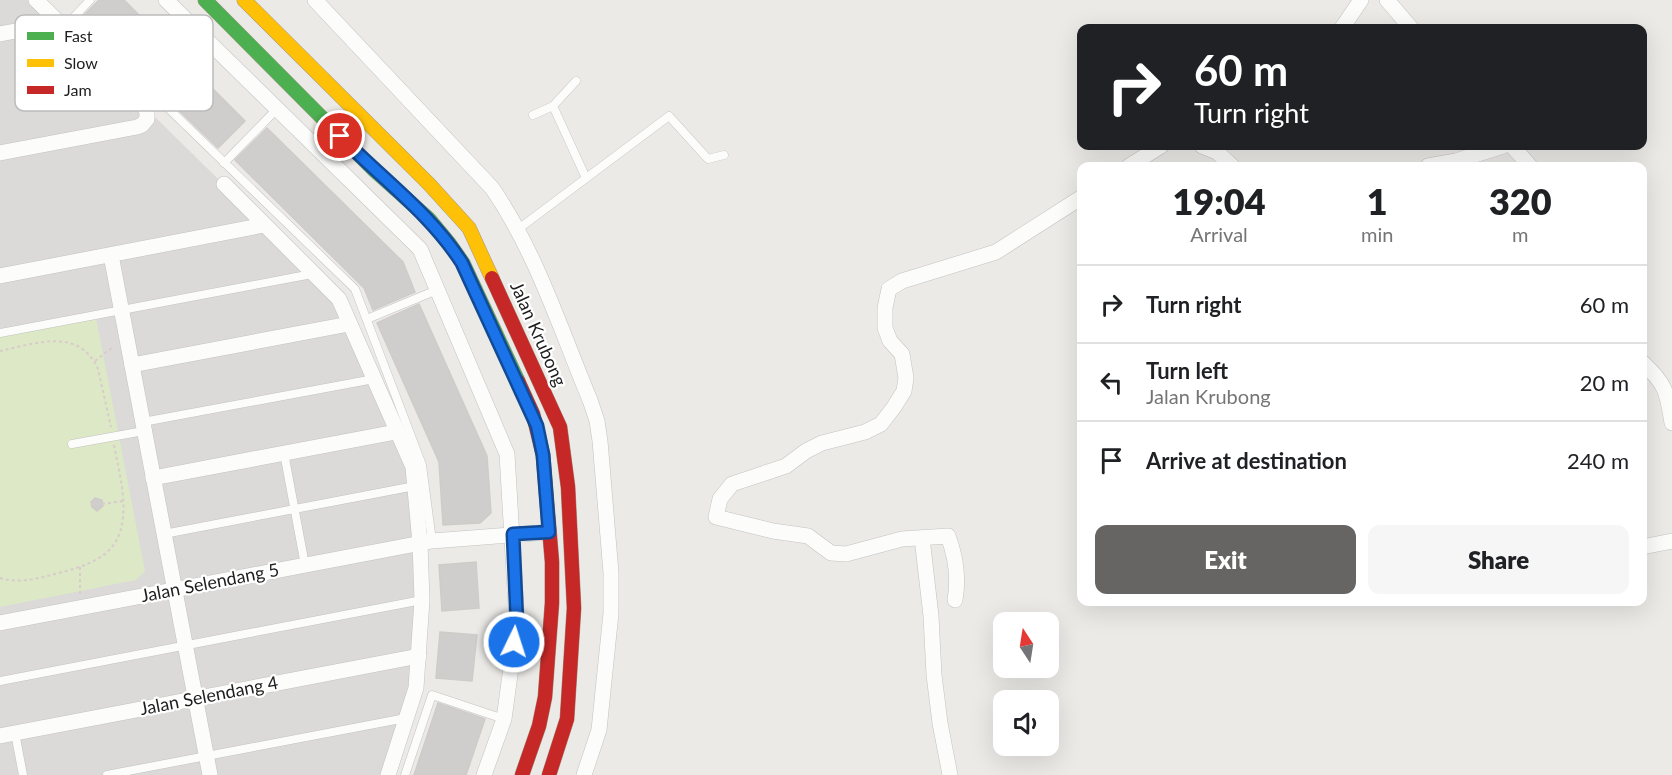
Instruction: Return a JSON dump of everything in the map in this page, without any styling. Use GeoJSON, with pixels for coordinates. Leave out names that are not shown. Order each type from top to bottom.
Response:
{"type":"FeatureCollection","features":[{"type":"Feature","properties":{"kind":"main road","name":"Jalan Krubong"},"geometry":{"type":"LineString","coordinates":[[205,0],[374,170],[429,219],[449,243],[462,263],[533,414],[543,455],[552,603],[545,697],[539,726],[522,775]]}},
{"type":"Feature","properties":{"kind":"main road","name":"Jalan Krubong"},"geometry":{"type":"LineString","coordinates":[[244,0],[429,184],[469,228],[560,427],[568,487],[574,608],[567,719],[549,775]]}},
{"type":"Feature","properties":{"kind":"main road"},"geometry":{"type":"LineString","coordinates":[[374,170],[342,130],[249,36],[249,25],[351,122],[395,152]]}},
{"type":"Feature","properties":{"kind":"street"},"geometry":{"type":"LineString","coordinates":[[36,0],[51,15]]}},
{"type":"Feature","properties":{"kind":"street"},"geometry":{"type":"LineString","coordinates":[[166,0],[181,15]]}},
{"type":"Feature","properties":{"kind":"street"},"geometry":{"type":"LineString","coordinates":[[315,0],[492,188],[528,252],[590,400],[597,421],[600,441],[611,573],[611,613],[599,730],[584,775]]}},
{"type":"Feature","properties":{"kind":"street"},"geometry":{"type":"LineString","coordinates":[[1345,24],[1361,0]]}},
{"type":"Feature","properties":{"kind":"street"},"geometry":{"type":"LineString","coordinates":[[1388,0],[1408,24]]}},
{"type":"Feature","properties":{"kind":"street"},"geometry":{"type":"LineString","coordinates":[[0,34],[15,31]]}},
{"type":"Feature","properties":{"kind":"street"},"geometry":{"type":"LineString","coordinates":[[213,46],[420,249],[507,454],[517,623],[504,719],[484,775]]}},
{"type":"Feature","properties":{"kind":"street"},"geometry":{"type":"LineString","coordinates":[[0,153],[137,127],[147,119],[146,111]]}},
{"type":"Feature","properties":{"kind":"street"},"geometry":{"type":"LineString","coordinates":[[1135,162],[1155,150]]}},
{"type":"Feature","properties":{"kind":"street"},"geometry":{"type":"LineString","coordinates":[[1212,150],[1228,162]]}},
{"type":"Feature","properties":{"kind":"street"},"geometry":{"type":"LineString","coordinates":[[1450,162],[1490,150]]}},
{"type":"Feature","properties":{"kind":"street"},"geometry":{"type":"LineString","coordinates":[[1516,150],[1526,162]]}},
{"type":"Feature","properties":{"kind":"street"},"geometry":{"type":"LineString","coordinates":[[224,184],[339,299],[413,467],[426,542],[419,656],[416,688],[388,775]]}},
{"type":"Feature","properties":{"kind":"street"},"geometry":{"type":"LineString","coordinates":[[955,600],[957,588],[955,556],[948,536],[902,538],[846,554],[831,553],[808,536],[773,531],[716,517],[720,499],[732,484],[786,466],[806,451],[822,443],[865,432],[882,424],[904,391],[906,378],[902,354],[890,341],[885,328],[885,308],[889,289],[902,281],[996,252],[1077,200]]}},
{"type":"Feature","properties":{"kind":"street"},"geometry":{"type":"LineString","coordinates":[[0,276],[264,225]]}},
{"type":"Feature","properties":{"kind":"street"},"geometry":{"type":"LineString","coordinates":[[111,255],[210,775]]}},
{"type":"Feature","properties":{"kind":"street"},"geometry":{"type":"LineString","coordinates":[[132,365],[349,324]]}},
{"type":"Feature","properties":{"kind":"street"},"geometry":{"type":"LineString","coordinates":[[1647,367],[1665,387],[1672,423]]}},
{"type":"Feature","properties":{"kind":"street"},"geometry":{"type":"LineString","coordinates":[[153,478],[396,432]]}},
{"type":"Feature","properties":{"kind":"street","name":"Jalan Selendang 5"},"geometry":{"type":"LineString","coordinates":[[0,623],[426,542],[549,532]]}},
{"type":"Feature","properties":{"kind":"street"},"geometry":{"type":"LineString","coordinates":[[922,538],[931,616],[934,675],[950,775]]}},
{"type":"Feature","properties":{"kind":"street"},"geometry":{"type":"LineString","coordinates":[[1647,546],[1672,541]]}},
{"type":"Feature","properties":{"kind":"street","name":"Jalan Selendang 4"},"geometry":{"type":"LineString","coordinates":[[8,734],[419,656]]}},
{"type":"Feature","properties":{"kind":"lane"},"geometry":{"type":"LineString","coordinates":[[76,15],[90,0]]}},
{"type":"Feature","properties":{"kind":"lane"},"geometry":{"type":"LineString","coordinates":[[532,115],[553,106],[576,81]]}},
{"type":"Feature","properties":{"kind":"lane"},"geometry":{"type":"LineString","coordinates":[[553,106],[586,178]]}},
{"type":"Feature","properties":{"kind":"lane"},"geometry":{"type":"LineString","coordinates":[[224,163],[278,109]]}},
{"type":"Feature","properties":{"kind":"lane"},"geometry":{"type":"LineString","coordinates":[[171,111],[355,289],[422,465],[426,542]]}},
{"type":"Feature","properties":{"kind":"lane"},"geometry":{"type":"LineString","coordinates":[[517,230],[669,116],[708,159],[724,155]]}},
{"type":"Feature","properties":{"kind":"lane"},"geometry":{"type":"LineString","coordinates":[[0,333],[312,274]]}},
{"type":"Feature","properties":{"kind":"lane"},"geometry":{"type":"LineString","coordinates":[[367,319],[437,290]]}},
{"type":"Feature","properties":{"kind":"lane"},"geometry":{"type":"LineString","coordinates":[[72,444],[112,436],[143,426],[374,379]]}},
{"type":"Feature","properties":{"kind":"lane"},"geometry":{"type":"LineString","coordinates":[[284,453],[305,565]]}},
{"type":"Feature","properties":{"kind":"lane"},"geometry":{"type":"LineString","coordinates":[[164,534],[415,486]]}},
{"type":"Feature","properties":{"kind":"lane"},"geometry":{"type":"LineString","coordinates":[[0,681],[422,600]]}},
{"type":"Feature","properties":{"kind":"lane"},"geometry":{"type":"LineString","coordinates":[[405,775],[432,695],[504,719]]}},
{"type":"Feature","properties":{"kind":"lane"},"geometry":{"type":"LineString","coordinates":[[107,775],[408,718]]}},
{"type":"Feature","properties":{"kind":"lane"},"geometry":{"type":"LineString","coordinates":[[8,734],[23,775]]}},
{"type":"Feature","properties":{"kind":"path"},"geometry":{"type":"LineString","coordinates":[[95,361],[126,335]]}},
{"type":"Feature","properties":{"kind":"path"},"geometry":{"type":"LineString","coordinates":[[0,351],[57,340],[79,348],[95,361],[102,378],[123,501],[120,530],[112,547],[97,559],[80,567],[24,580],[0,578]]}},
{"type":"Feature","properties":{"kind":"path"},"geometry":{"type":"LineString","coordinates":[[102,504],[123,501]]}},
{"type":"Feature","properties":{"kind":"path"},"geometry":{"type":"LineString","coordinates":[[80,567],[80,607]]}},
{"type":"Feature","properties":{"kind":"shaded area"},"geometry":{"type":"Polygon","coordinates":[[[0,0],[36,0],[51,15],[15,15],[15,111],[149,111],[336,295],[414,466],[417,550],[412,696],[383,775],[0,775],[0,0]]]}},
{"type":"Feature","properties":{"kind":"green space"},"geometry":{"type":"Polygon","coordinates":[[[96,318],[145,571],[136,580],[0,607],[0,336],[96,318]]]}},
{"type":"Feature","properties":{"kind":"building"},"geometry":{"type":"Polygon","coordinates":[[[99,0],[124,0],[139,15],[84,15],[99,0]]]}},
{"type":"Feature","properties":{"kind":"building"},"geometry":{"type":"Polygon","coordinates":[[[213,89],[245,121],[218,148],[180,111],[213,111],[213,89]]]}},
{"type":"Feature","properties":{"kind":"building"},"geometry":{"type":"Polygon","coordinates":[[[267,128],[403,262],[415,292],[373,310],[364,288],[235,160],[267,128]]]}},
{"type":"Feature","properties":{"kind":"building"},"geometry":{"type":"Polygon","coordinates":[[[419,304],[487,456],[491,513],[480,523],[443,525],[439,462],[377,323],[419,304]]]}},
{"type":"Feature","properties":{"kind":"building"},"geometry":{"type":"Polygon","coordinates":[[[95,498],[102,500],[103,506],[97,511],[92,507],[91,502],[95,498]]]}},
{"type":"Feature","properties":{"kind":"building"},"geometry":{"type":"Polygon","coordinates":[[[476,562],[479,608],[442,611],[439,565],[476,562]]]}},
{"type":"Feature","properties":{"kind":"building"},"geometry":{"type":"Polygon","coordinates":[[[440,632],[477,635],[472,681],[436,678],[440,632]]]}},
{"type":"Feature","properties":{"kind":"building"},"geometry":{"type":"Polygon","coordinates":[[[438,703],[485,719],[466,775],[414,775],[438,703]]]}},
{"type":"Feature","properties":{"kind":"traffic: fast"},"geometry":{"type":"LineString","coordinates":[[205,0],[374,170],[429,219],[449,243],[463,263],[518,381]]}},
{"type":"Feature","properties":{"kind":"traffic: slow"},"geometry":{"type":"LineString","coordinates":[[244,0],[429,184],[469,228],[492,278]]}},
{"type":"Feature","properties":{"kind":"traffic: jam"},"geometry":{"type":"LineString","coordinates":[[492,278],[560,427],[568,487],[574,608],[567,719],[549,775]]}},
{"type":"Feature","properties":{"kind":"traffic: jam"},"geometry":{"type":"LineString","coordinates":[[518,381],[533,414],[543,455],[552,562],[552,603],[545,697],[539,726],[522,775]]}},
{"type":"Feature","properties":{"kind":"route"},"geometry":{"type":"LineString","coordinates":[[340,136],[429,219],[449,243],[462,263],[533,414],[541,439],[549,532],[513,534],[517,623],[514,642]]}}]}
